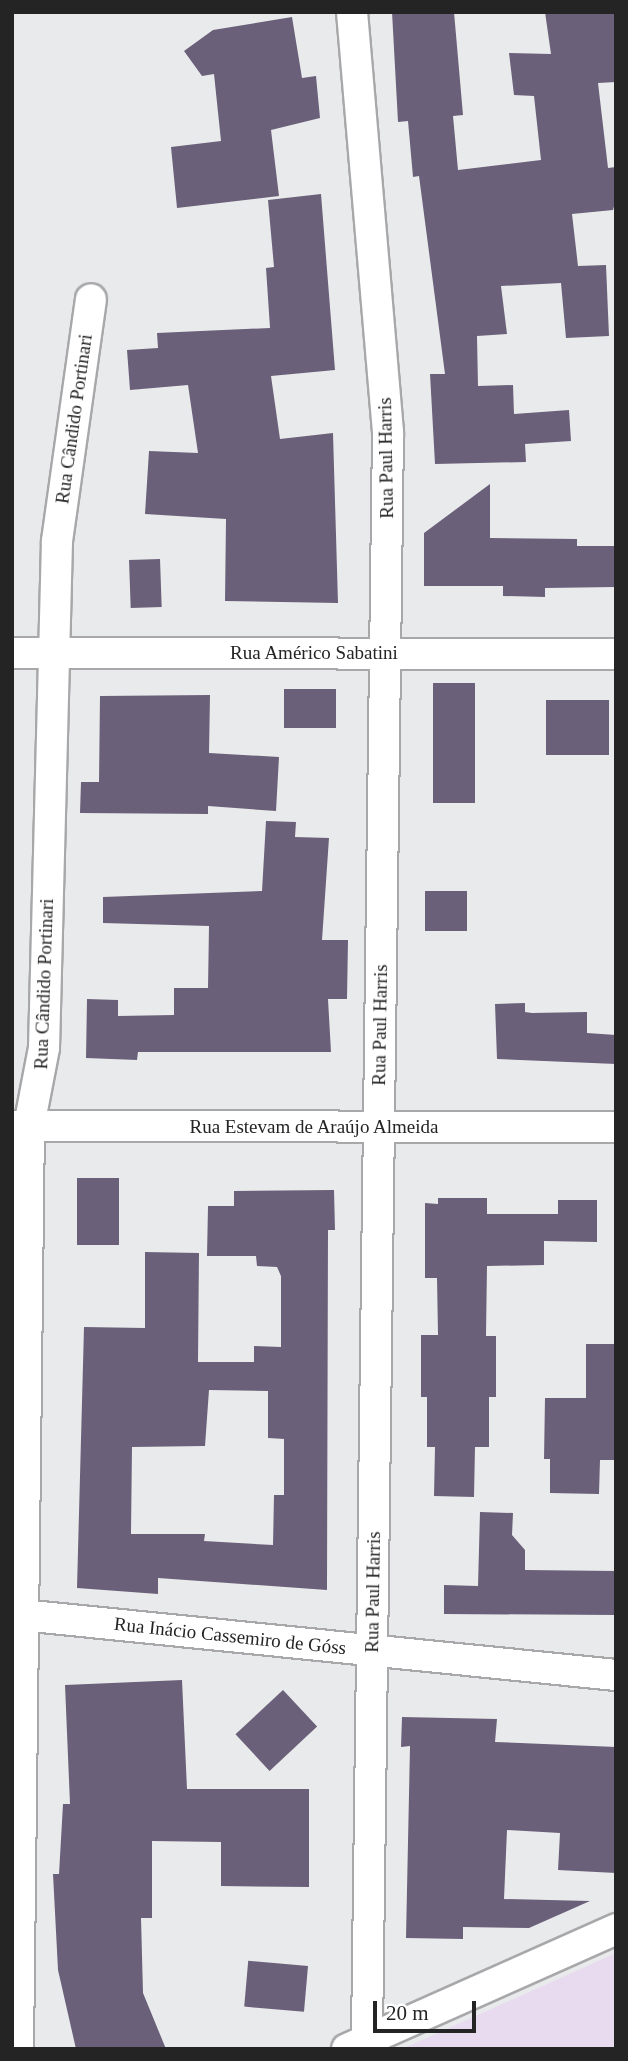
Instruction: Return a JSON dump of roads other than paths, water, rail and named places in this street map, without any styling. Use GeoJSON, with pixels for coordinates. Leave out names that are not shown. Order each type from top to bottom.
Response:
{"type":"FeatureCollection","features":[{"type":"Feature","properties":{"kind":"street","name":"Rua Paul Harris"},"geometry":{"type":"LineString","coordinates":[[352,12],[388,432],[372,1651],[357,2044]]}},
{"type":"Feature","properties":{"kind":"street","name":"Rua Cândido Portinari"},"geometry":{"type":"LineString","coordinates":[[18,2049],[21,1126],[44,1048],[51,653],[57,541],[91,299]]}},
{"type":"Feature","properties":{"kind":"street","name":"Rua Américo Sabatini"},"geometry":{"type":"LineString","coordinates":[[12,653],[616,654]]}},
{"type":"Feature","properties":{"kind":"street","name":"Rua Estevam de Araújo Almeida"},"geometry":{"type":"LineString","coordinates":[[21,1126],[616,1127]]}},
{"type":"Feature","properties":{"kind":"street","name":"Rua Inácio Cassemiro de Góss"},"geometry":{"type":"LineString","coordinates":[[18,1615],[616,1675]]}},
{"type":"Feature","properties":{"kind":"street"},"geometry":{"type":"LineString","coordinates":[[357,2044],[616,1929]]}}]}
